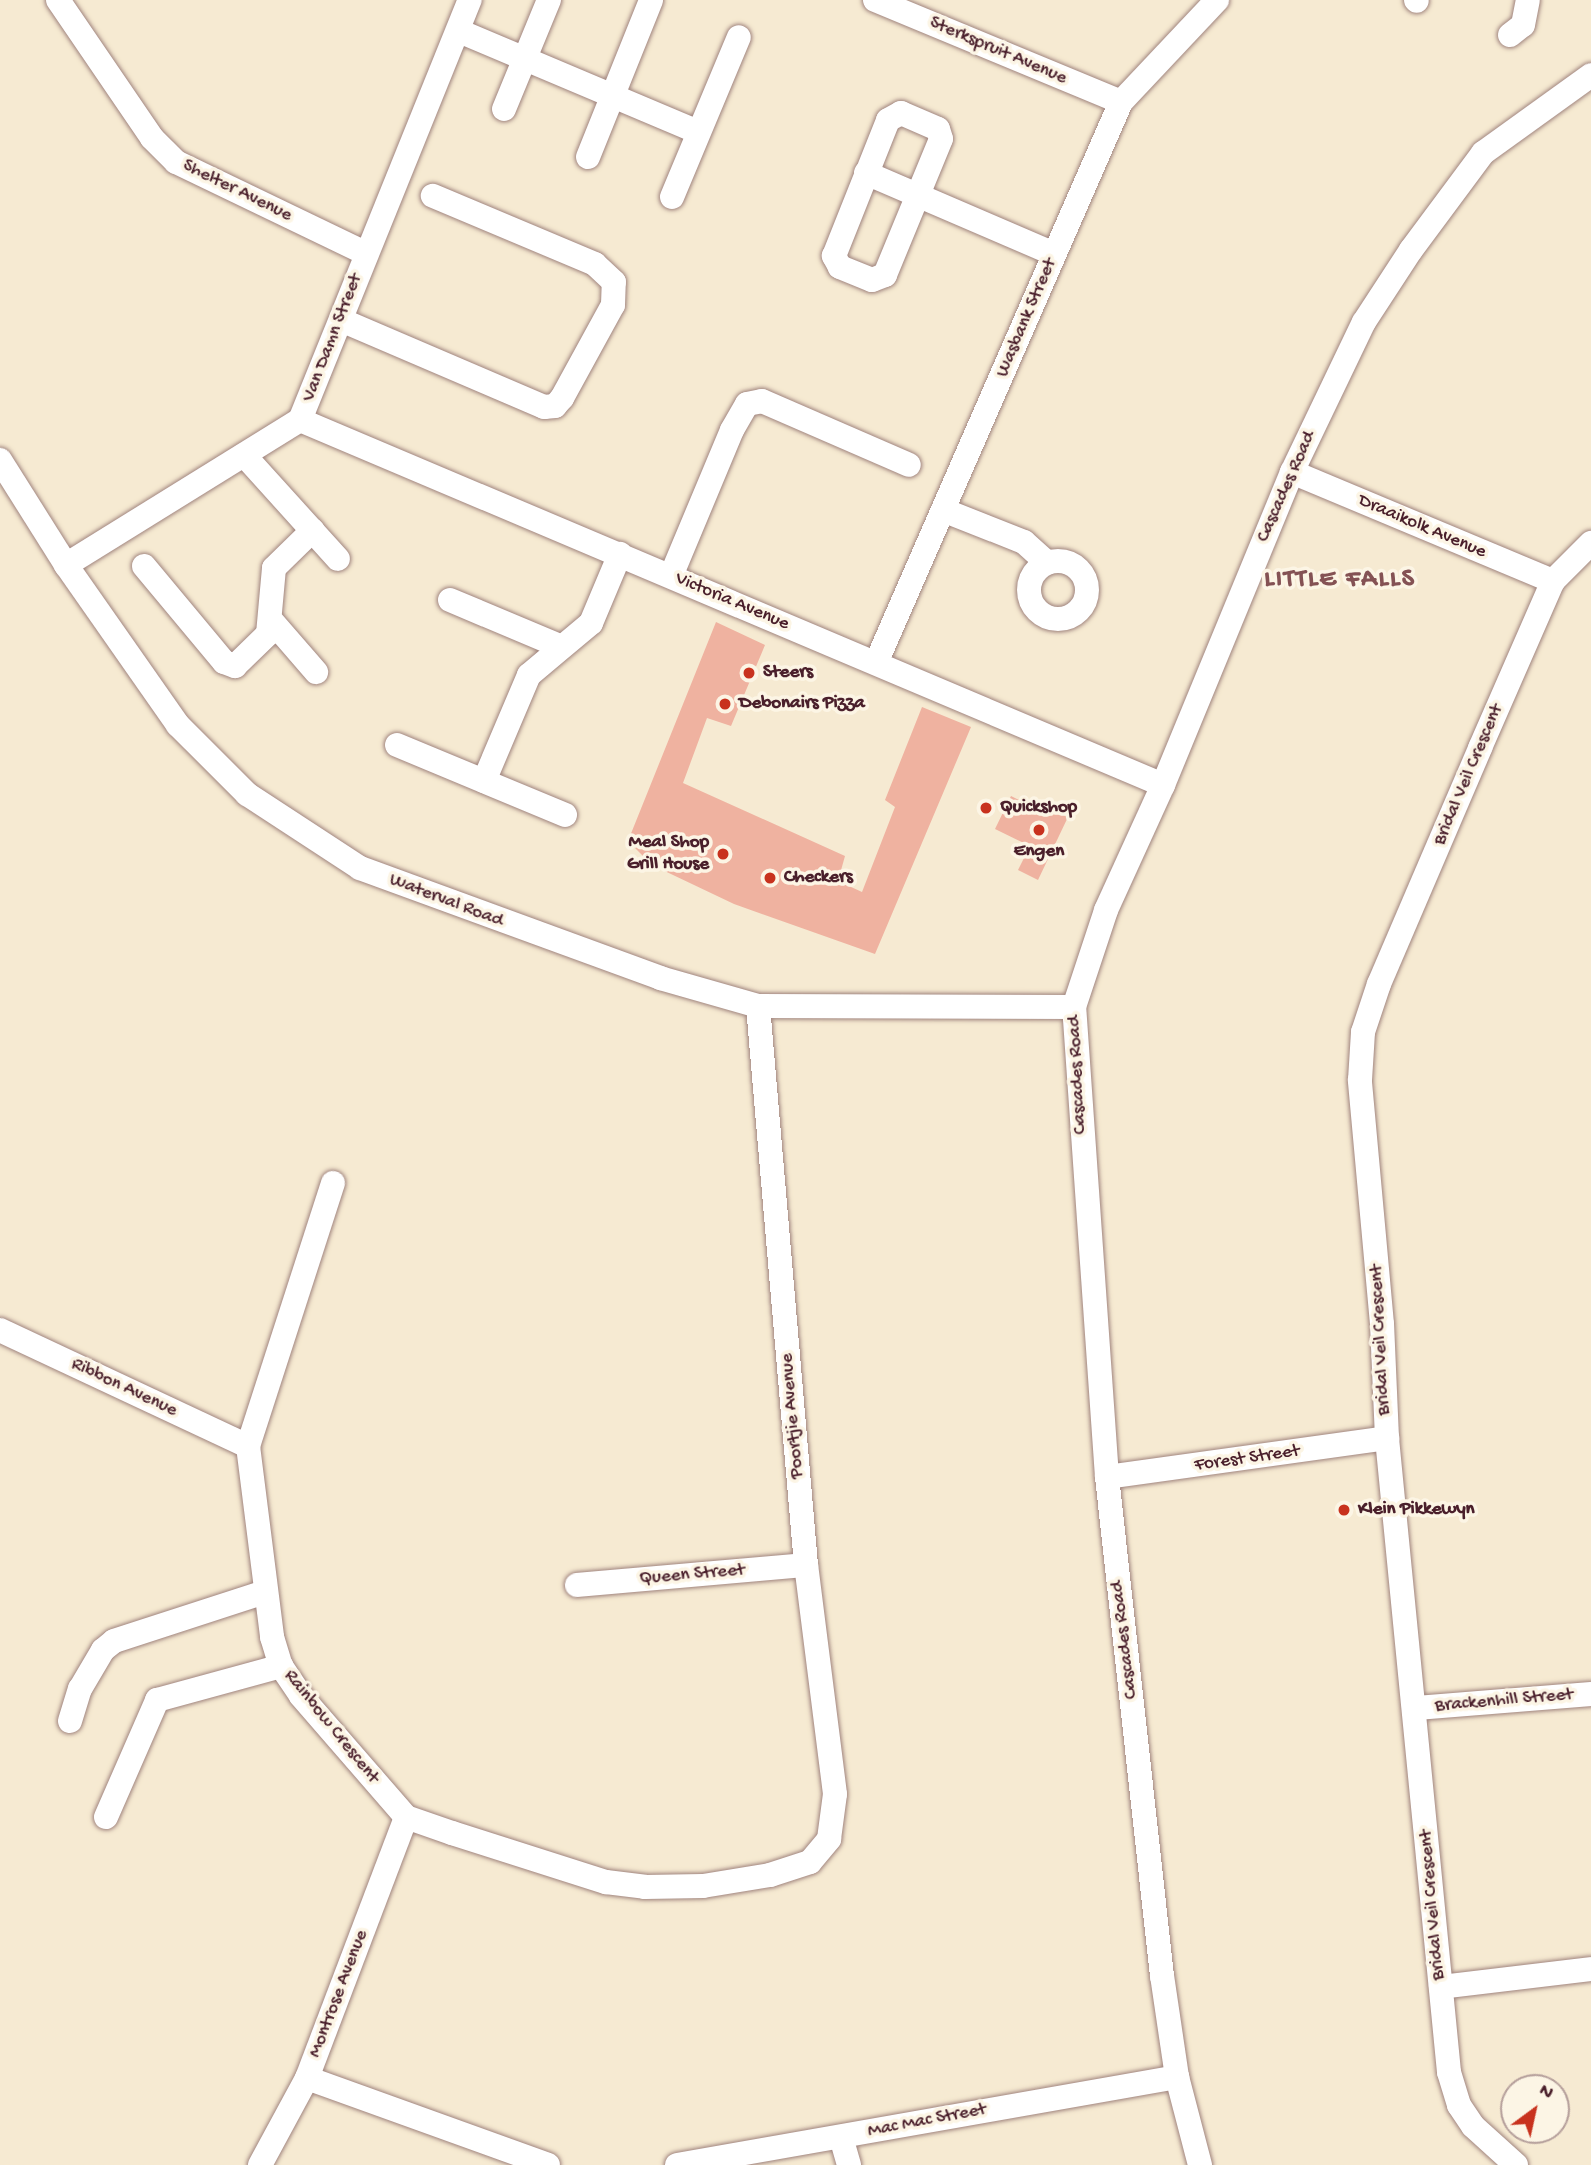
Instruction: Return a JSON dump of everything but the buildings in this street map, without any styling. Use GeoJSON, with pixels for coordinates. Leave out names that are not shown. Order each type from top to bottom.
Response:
{"type":"FeatureCollection","features":[{"type":"Feature","properties":{"kind":"street","name":"Shelter Avenue"},"geometry":{"type":"LineString","coordinates":[[58,0],[152,138],[176,162],[365,253]]}},
{"type":"Feature","properties":{"kind":"street","name":"Van Damn Street"},"geometry":{"type":"LineString","coordinates":[[66,565],[300,420],[365,253],[470,0]]}},
{"type":"Feature","properties":{"kind":"street"},"geometry":{"type":"LineString","coordinates":[[504,109],[549,0]]}},
{"type":"Feature","properties":{"kind":"street"},"geometry":{"type":"LineString","coordinates":[[588,157],[651,0]]}},
{"type":"Feature","properties":{"kind":"street","name":"Sterkspruit Avenue"},"geometry":{"type":"LineString","coordinates":[[875,0],[1121,102]]}},
{"type":"Feature","properties":{"kind":"street","name":"Wasbank Street"},"geometry":{"type":"LineString","coordinates":[[876,663],[1121,102],[1217,0]]}},
{"type":"Feature","properties":{"kind":"street"},"geometry":{"type":"LineString","coordinates":[[1510,35],[1523,25],[1528,0]]}},
{"type":"Feature","properties":{"kind":"street"},"geometry":{"type":"LineString","coordinates":[[459,31],[698,132]]}},
{"type":"Feature","properties":{"kind":"street"},"geometry":{"type":"LineString","coordinates":[[672,197],[738,37]]}},
{"type":"Feature","properties":{"kind":"street","name":"Cascades Road"},"geometry":{"type":"LineString","coordinates":[[1200,2165],[1177,2077],[1107,1477],[1074,1007],[1105,910],[1163,785],[1292,472],[1364,322],[1410,250],[1483,153],[1591,75]]}},
{"type":"Feature","properties":{"kind":"street","name":"Cascades Road"},"geometry":{"type":"LineString","coordinates":[[1548,107],[1591,91]]}},
{"type":"Feature","properties":{"kind":"street"},"geometry":{"type":"LineString","coordinates":[[892,115],[926,124],[942,134],[882,279],[873,280],[840,267],[834,256],[866,173],[892,115]]}},
{"type":"Feature","properties":{"kind":"street"},"geometry":{"type":"LineString","coordinates":[[866,173],[1054,254]]}},
{"type":"Feature","properties":{"kind":"street"},"geometry":{"type":"LineString","coordinates":[[341,320],[544,407],[555,406],[562,398],[613,305],[614,282],[595,264],[433,197]]}},
{"type":"Feature","properties":{"kind":"street"},"geometry":{"type":"LineString","coordinates":[[671,576],[747,404],[762,401],[909,465]]}},
{"type":"Feature","properties":{"kind":"street","name":"Victoria Avenue"},"geometry":{"type":"LineString","coordinates":[[300,420],[1163,785]]}},
{"type":"Feature","properties":{"kind":"street"},"geometry":{"type":"LineString","coordinates":[[244,455],[338,559]]}},
{"type":"Feature","properties":{"kind":"street","name":"Waterval Road"},"geometry":{"type":"LineString","coordinates":[[0,460],[66,565],[178,725],[247,794],[300,833],[360,868],[486,917],[660,978],[758,1006],[1074,1007]]}},
{"type":"Feature","properties":{"kind":"street","name":"Draaikolk Avenue"},"geometry":{"type":"LineString","coordinates":[[1292,472],[1553,581]]}},
{"type":"Feature","properties":{"kind":"street"},"geometry":{"type":"LineString","coordinates":[[943,510],[1024,542],[1047,563]]}},
{"type":"Feature","properties":{"kind":"street"},"geometry":{"type":"LineString","coordinates":[[144,566],[230,666],[240,663],[262,642],[271,620],[274,569],[313,530]]}},
{"type":"Feature","properties":{"kind":"street","name":"Bridal Veil Crescent"},"geometry":{"type":"LineString","coordinates":[[1516,2165],[1473,2126],[1459,2105],[1449,2072],[1416,1708],[1387,1438],[1382,1324],[1360,1080],[1363,1032],[1379,984],[1553,581],[1591,543]]}},
{"type":"Feature","properties":{"kind":"street"},"geometry":{"type":"LineString","coordinates":[[484,781],[529,675],[591,623],[620,554]]}},
{"type":"Feature","properties":{"kind":"street"},"geometry":{"type":"LineString","coordinates":[[450,600],[562,648]]}},
{"type":"Feature","properties":{"kind":"street"},"geometry":{"type":"LineString","coordinates":[[271,620],[316,672]]}},
{"type":"Feature","properties":{"kind":"street"},"geometry":{"type":"LineString","coordinates":[[397,745],[565,815]]}},
{"type":"Feature","properties":{"kind":"street","name":"Poortjie Avenue"},"geometry":{"type":"LineString","coordinates":[[406,1818],[606,1882],[645,1887],[704,1886],[770,1875],[810,1861],[822,1850],[834,1825],[835,1794],[806,1565],[758,1006]]}},
{"type":"Feature","properties":{"kind":"street","name":"Rainbow Crescent"},"geometry":{"type":"LineString","coordinates":[[333,1182],[248,1446],[265,1592],[281,1666],[300,1696],[406,1818]]}},
{"type":"Feature","properties":{"kind":"street","name":"Ribbon Avenue"},"geometry":{"type":"LineString","coordinates":[[0,1331],[248,1446]]}},
{"type":"Feature","properties":{"kind":"street","name":"Forest Street"},"geometry":{"type":"LineString","coordinates":[[1107,1477],[1387,1438]]}},
{"type":"Feature","properties":{"kind":"street","name":"Queen Street"},"geometry":{"type":"LineString","coordinates":[[577,1585],[806,1565]]}},
{"type":"Feature","properties":{"kind":"street"},"geometry":{"type":"LineString","coordinates":[[70,1721],[86,1679],[114,1641],[265,1592]]}},
{"type":"Feature","properties":{"kind":"street"},"geometry":{"type":"LineString","coordinates":[[106,1817],[157,1700],[281,1666]]}},
{"type":"Feature","properties":{"kind":"street","name":"Brackenhill Street"},"geometry":{"type":"LineString","coordinates":[[1416,1708],[1591,1694]]}},
{"type":"Feature","properties":{"kind":"street","name":"Montrose Avenue"},"geometry":{"type":"LineString","coordinates":[[260,2165],[307,2078],[406,1818]]}},
{"type":"Feature","properties":{"kind":"street"},"geometry":{"type":"LineString","coordinates":[[1441,1987],[1591,1969]]}},
{"type":"Feature","properties":{"kind":"street","name":"Mac Mac Street"},"geometry":{"type":"LineString","coordinates":[[677,2165],[1177,2077]]}},
{"type":"Feature","properties":{"kind":"street"},"geometry":{"type":"LineString","coordinates":[[307,2078],[548,2165]]}},
{"type":"Feature","properties":{"kind":"street"},"geometry":{"type":"LineString","coordinates":[[841,2137],[849,2165]]}},
{"type":"Feature","properties":{"kind":"place","name":"Steers"},"geometry":{"type":"Point","coordinates":[749,673]}},
{"type":"Feature","properties":{"kind":"place","name":"Debonairs Pizza"},"geometry":{"type":"Point","coordinates":[725,704]}},
{"type":"Feature","properties":{"kind":"place","name":"Quickshop"},"geometry":{"type":"Point","coordinates":[986,808]}},
{"type":"Feature","properties":{"kind":"place","name":"Engen"},"geometry":{"type":"Point","coordinates":[1039,830]}},
{"type":"Feature","properties":{"kind":"place","name":"Meal Shop Grill House"},"geometry":{"type":"Point","coordinates":[723,854]}},
{"type":"Feature","properties":{"kind":"place","name":"Checkers"},"geometry":{"type":"Point","coordinates":[770,878]}},
{"type":"Feature","properties":{"kind":"place","name":"Klein Pikkewyn"},"geometry":{"type":"Point","coordinates":[1344,1510]}},
{"type":"Feature","properties":{"kind":"district","name":"LITTLE FALLS"},"geometry":{"type":"Point","coordinates":[1340,581]}}]}
